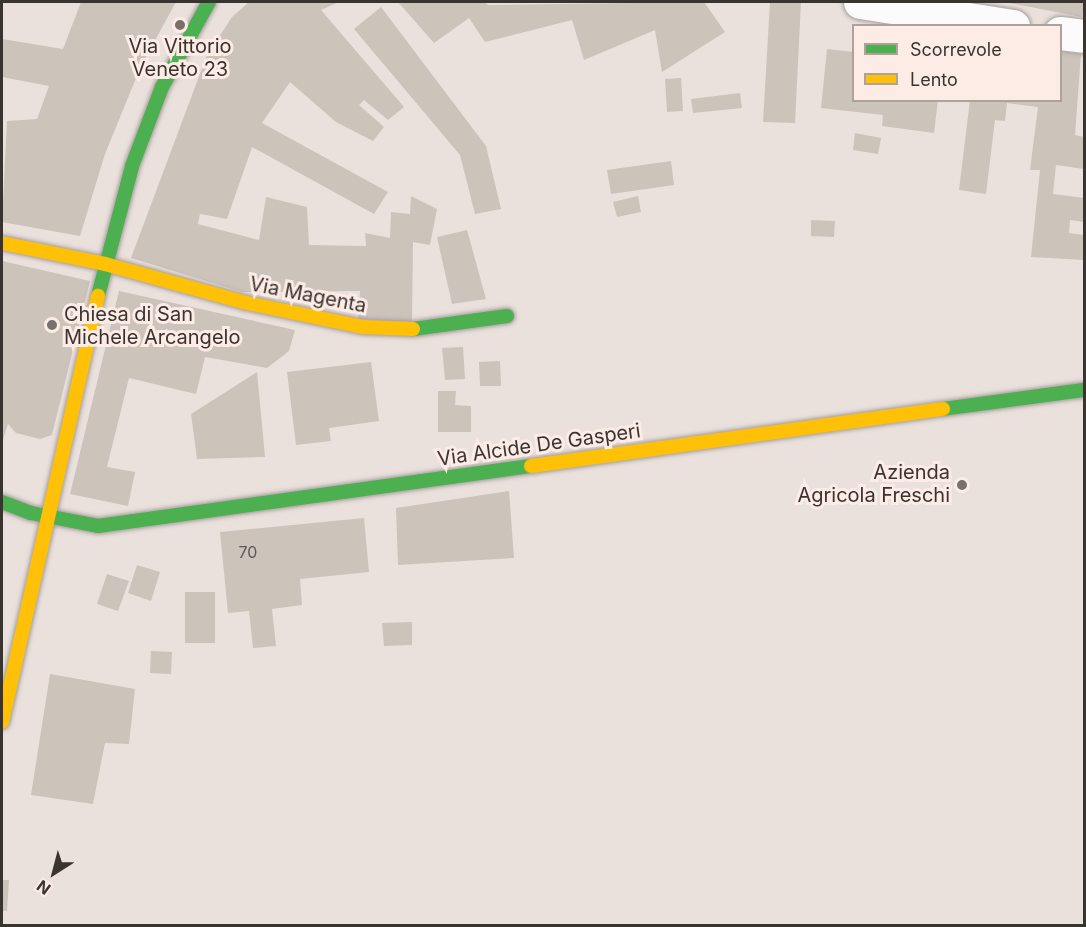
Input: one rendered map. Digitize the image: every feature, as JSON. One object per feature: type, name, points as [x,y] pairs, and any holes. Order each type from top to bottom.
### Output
[{"type":"street","points":[[2,722],[50,518],[105,264],[132,166],[162,87],[209,2]]},
{"type":"street","points":[[860,2],[1000,24]]},
{"type":"street","points":[[1062,33],[1084,36]]},
{"type":"street","name":"Via Magenta","points":[[2,243],[105,264],[247,303],[363,327],[418,329],[507,316]]},
{"type":"street","name":"Via Alcide De Gasperi","points":[[2,502],[50,518],[98,526],[170,519],[1084,390]]},
{"type":"building","points":[[81,2],[176,2],[141,66],[105,154],[80,236],[2,222],[7,121],[37,119],[49,86],[2,77],[2,39],[63,49]]},
{"type":"building","points":[[249,2],[339,2],[321,10],[404,107],[388,120],[364,100],[359,105],[384,127],[373,141],[336,122],[290,82],[262,123],[388,192],[374,214],[252,147],[227,219],[200,214],[198,224],[259,240],[266,197],[307,207],[309,245],[366,246],[365,233],[390,238],[391,212],[410,214],[411,196],[437,209],[430,245],[413,242],[412,322],[358,319],[360,291],[242,292],[131,258],[207,55],[232,17]]},
{"type":"building","points":[[398,2],[485,2],[488,5],[704,2],[725,32],[662,72],[655,30],[584,60],[572,20],[485,42],[469,18],[434,43]]},
{"type":"building","points":[[770,2],[801,2],[795,123],[763,122]]},
{"type":"building","points":[[1004,2],[1084,2],[1084,10],[1082,17]]},
{"type":"building","points":[[381,7],[486,146],[501,209],[475,214],[460,155],[354,29]]},
{"type":"building","points":[[827,49],[852,52],[852,102],[938,102],[934,133],[882,126],[883,115],[821,108]]},
{"type":"building","points":[[1062,51],[1081,54],[1075,135],[1084,137],[1084,169],[1056,165],[1053,194],[1084,198],[1084,222],[1070,220],[1069,233],[1084,235],[1084,260],[1031,257],[1040,170],[1030,170],[1038,107],[1007,103],[1005,121],[995,120],[986,194],[959,190],[970,102],[1062,102]]},
{"type":"building","points":[[681,78],[683,111],[667,112],[665,79]]},
{"type":"building","points":[[740,93],[742,108],[693,113],[691,99]]},
{"type":"building","points":[[855,133],[881,138],[878,154],[853,150]]},
{"type":"building","points":[[671,161],[674,185],[611,194],[607,170]]},
{"type":"building","points":[[638,196],[641,212],[617,217],[613,202]]},
{"type":"building","points":[[811,220],[835,221],[834,237],[811,236]]},
{"type":"building","points":[[467,230],[486,299],[452,304],[437,237]]},
{"type":"building","name":"Chiesa di San Michele Arcangelo","points":[[2,261],[90,281],[52,435],[40,439],[16,433],[8,424],[2,443]]},
{"type":"building","points":[[119,291],[295,330],[289,351],[267,368],[205,357],[196,394],[129,378],[107,467],[135,472],[128,506],[70,494]]},
{"type":"building","points":[[463,347],[465,379],[445,380],[442,348]]},
{"type":"building","points":[[500,361],[501,386],[480,386],[479,362]]},
{"type":"building","points":[[371,362],[379,421],[329,428],[331,441],[296,445],[287,372]]},
{"type":"building","points":[[257,372],[265,457],[197,459],[191,414]]},
{"type":"building","points":[[438,391],[456,391],[455,405],[471,406],[471,432],[438,432]]},
{"type":"building","points":[[509,491],[514,558],[398,565],[396,508]]},
{"type":"building","points":[[364,518],[369,572],[300,579],[302,605],[272,609],[276,646],[253,648],[249,611],[228,613],[220,532]]},
{"type":"building","points":[[137,565],[160,572],[151,601],[128,593]]},
{"type":"building","points":[[107,574],[129,581],[118,611],[97,604]]},
{"type":"building","points":[[185,592],[215,592],[215,643],[185,643]]},
{"type":"building","points":[[412,622],[412,645],[384,646],[382,623]]},
{"type":"building","points":[[151,651],[172,652],[171,674],[150,673]]},
{"type":"building","points":[[50,674],[135,689],[129,744],[105,743],[93,804],[31,795]]},
{"type":"building","points":[[2,880],[9,880],[7,911],[2,911]]},
{"type":"traffic: fast","points":[[98,296],[132,166],[162,87],[209,2]]},
{"type":"traffic: fast","points":[[413,329],[507,316]]},
{"type":"traffic: fast","points":[[943,409],[1084,390]]},
{"type":"traffic: fast","points":[[2,502],[31,513],[98,526],[531,466]]},
{"type":"traffic: slow","points":[[2,243],[105,264],[247,303],[363,327],[413,329]]},
{"type":"traffic: slow","points":[[2,722],[98,296]]},
{"type":"traffic: slow","points":[[531,466],[943,409]]},
{"type":"place","name":"Via Vittorio Veneto 23","points":[[180,25]]},
{"type":"place","name":"Chiesa di San Michele Arcangelo","points":[[52,325]]},
{"type":"place","name":"Azienda Agricola Freschi","points":[[962,485]]}]
